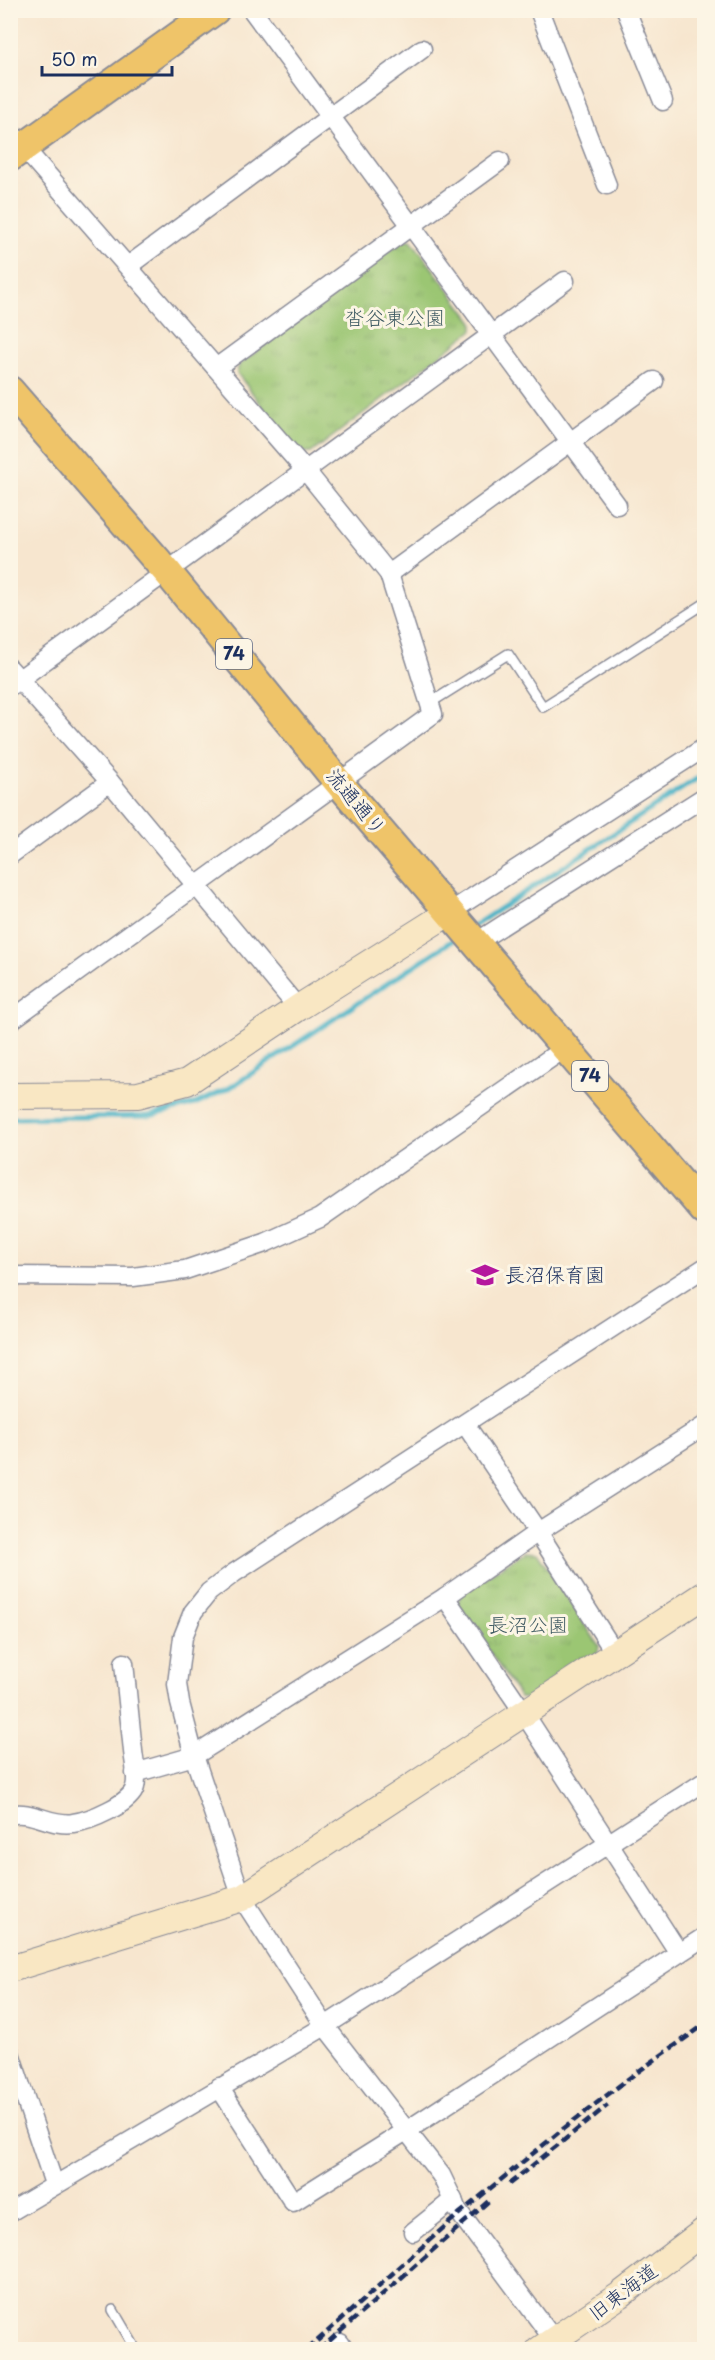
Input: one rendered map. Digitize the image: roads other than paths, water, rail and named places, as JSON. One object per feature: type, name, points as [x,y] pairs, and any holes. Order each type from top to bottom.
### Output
[{"type":"main road","points":[[15,145],[215,10]]},
{"type":"main road","name":"流通通り","points":[[10,391],[168,573],[338,782],[705,1210]]},
{"type":"street","points":[[252,10],[617,505]]},
{"type":"street","points":[[540,10],[607,185]]},
{"type":"street","points":[[626,10],[663,101]]},
{"type":"street","points":[[128,266],[422,49]]},
{"type":"street","points":[[10,1021],[433,714],[388,574],[306,471],[128,266],[15,145]]},
{"type":"street","points":[[216,368],[500,162]]},
{"type":"street","points":[[298,1008],[110,782],[14,678],[168,573],[491,333],[565,281]]},
{"type":"street","points":[[388,574],[654,381]]},
{"type":"street","points":[[10,1096],[138,1095],[187,1082],[298,1008],[453,916],[705,748]]},
{"type":"street","points":[[10,855],[110,782]]},
{"type":"street","points":[[476,943],[705,797]]},
{"type":"street","points":[[10,1276],[133,1277],[185,1270],[265,1243],[320,1218],[566,1048]]},
{"type":"street","points":[[554,2345],[456,2208],[441,2175],[325,2026],[242,1898],[194,1756],[180,1703],[177,1684],[183,1637],[193,1612],[209,1592],[234,1574],[705,1268]]},
{"type":"street","points":[[465,1424],[615,1653]]},
{"type":"street","points":[[135,1773],[194,1756],[445,1597],[538,1533],[705,1426]]},
{"type":"street","points":[[10,1969],[242,1898],[705,1595]]},
{"type":"street","points":[[445,1597],[524,1713],[679,1953]]},
{"type":"street","points":[[10,1815],[20,1812],[45,1820],[72,1824],[118,1806],[131,1796],[135,1788],[135,1773],[124,1663]]},
{"type":"street","points":[[10,2212],[325,2026],[705,1782]]},
{"type":"street","points":[[219,2087],[293,2202],[705,1937]]},
{"type":"street","points":[[10,2053],[54,2184]]},
{"type":"street","points":[[413,2232],[453,2200]]},
{"type":"street","name":"旧東海道","points":[[554,2345],[705,2231]]},
{"type":"lane","points":[[430,703],[508,654],[543,707],[705,604]]},
{"type":"lane","points":[[112,2310],[132,2344],[131,2349]]},
{"type":"waterway","points":[[472,927],[704,774]]},
{"type":"waterway","points":[[10,1118],[149,1116],[195,1104],[231,1087],[459,936]]},
{"type":"railway","points":[[307,2350],[460,2213],[563,2129],[704,2025]]},
{"type":"railway","points":[[509,2184],[608,2105]]},
{"type":"railway","points":[[319,2350],[491,2199]]},
{"type":"place","name":"長沼保育園","points":[[485,1275]]},
{"type":"park label","name":"沓谷東公園","points":[[395,318]]},
{"type":"park label","name":"長沼公園","points":[[528,1625]]}]
